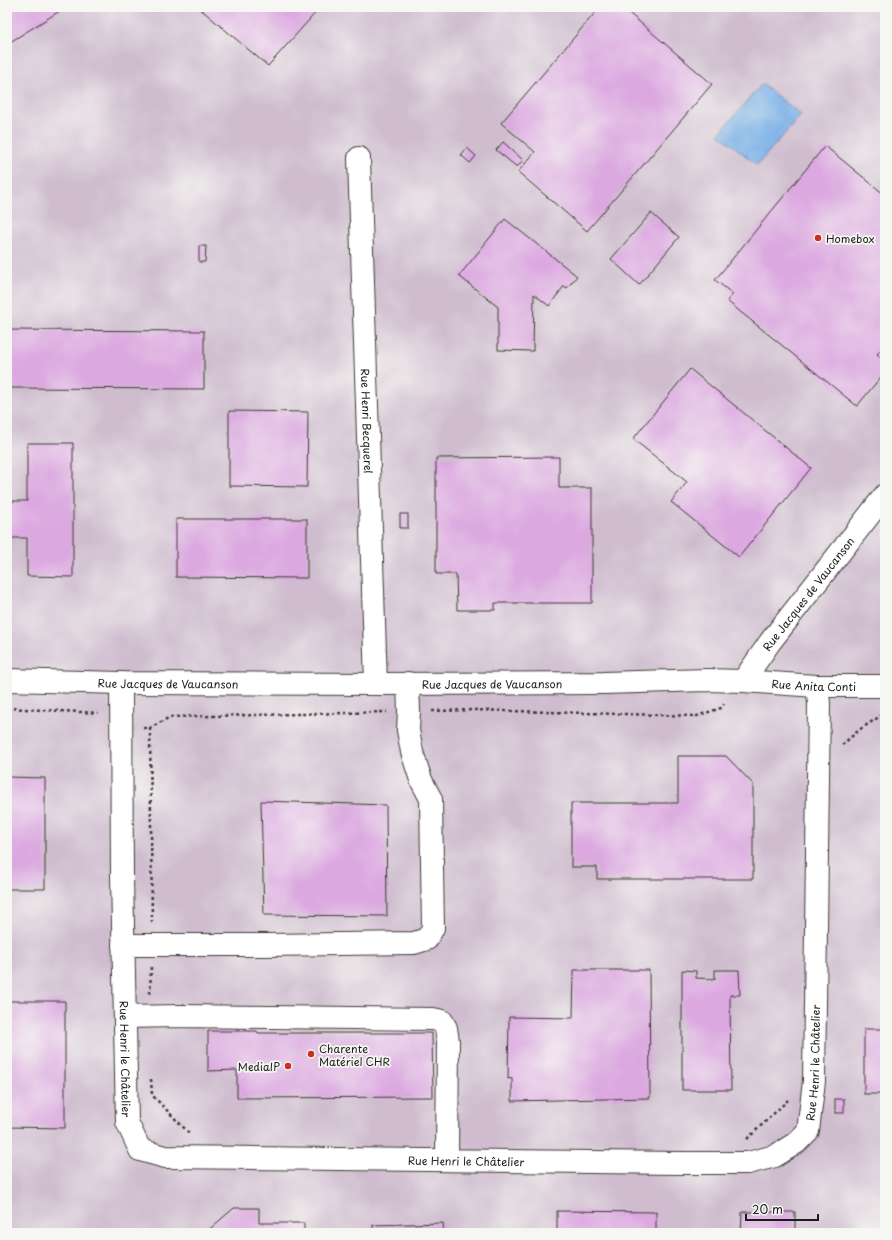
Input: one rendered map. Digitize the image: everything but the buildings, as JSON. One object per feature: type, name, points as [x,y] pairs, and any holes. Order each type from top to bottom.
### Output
[{"type":"street","name":"Rue Henri Becquerel","points":[[359,158],[376,684]]},
{"type":"street","name":"Rue Jacques de Vaucanson","points":[[7,680],[121,683],[376,684],[596,683],[707,680],[744,681],[770,642],[885,495]]},
{"type":"street","name":"Rue Anita Conti","points":[[744,681],[817,686],[885,686]]},
{"type":"street","name":"Rue Henri le Châtelier","points":[[121,683],[123,945],[127,1122],[140,1150],[165,1157],[748,1163],[775,1156],[796,1143],[808,1131],[814,1081],[819,703],[817,686]]},
{"type":"street","points":[[123,945],[406,943],[427,939],[433,928],[431,799],[422,780],[412,752],[408,730],[408,683]]},
{"type":"street","points":[[125,1017],[432,1019],[442,1021],[446,1028],[448,1041],[447,1160]]},
{"type":"path","points":[[7,708],[96,712],[121,726],[150,728],[170,717],[409,711],[474,710],[697,716],[721,708],[744,681]]},
{"type":"path","points":[[838,749],[859,730],[885,713]]},
{"type":"path","points":[[149,1016],[152,944],[150,728]]},
{"type":"path","points":[[151,1072],[152,1095],[189,1134]]},
{"type":"path","points":[[745,1140],[791,1097]]},
{"type":"shaded area","points":[[7,7],[885,7],[885,1233],[7,1233]]},
{"type":"water","points":[[762,84],[801,115],[757,165],[719,134]]},
{"type":"place","name":"Homebox","points":[[818,238]]},
{"type":"place","name":"Charente Matériel CHR","points":[[311,1054]]},
{"type":"place","name":"MediaIP","points":[[288,1066]]}]
